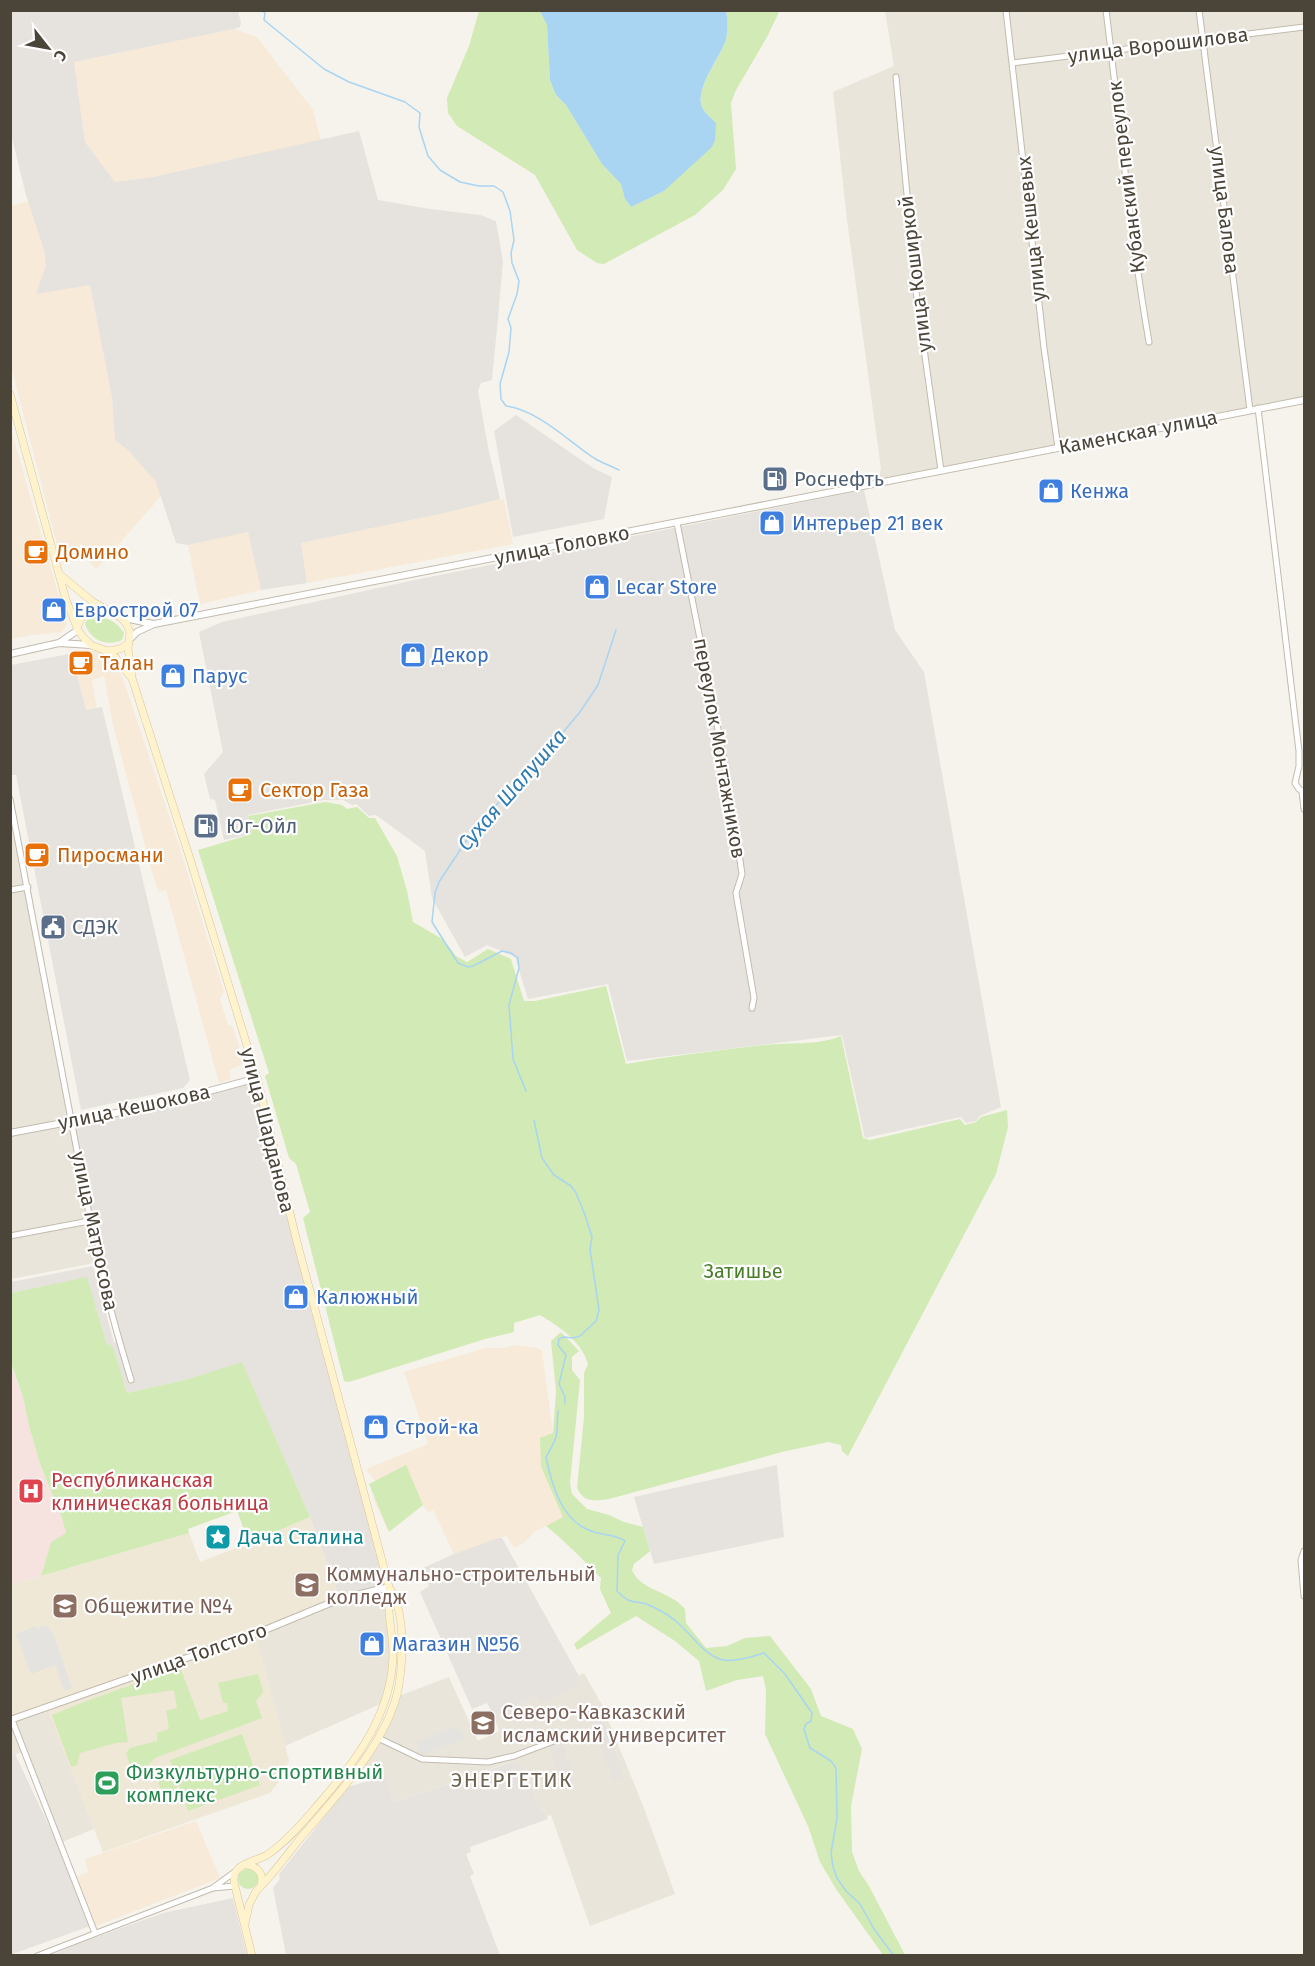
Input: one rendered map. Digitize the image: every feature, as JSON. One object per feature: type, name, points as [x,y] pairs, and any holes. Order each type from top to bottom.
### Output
[{"type":"main road","points":[[10,394],[66,600],[77,629],[92,645],[115,657],[132,678]]},
{"type":"main road","points":[[59,574],[102,609],[120,617],[129,628],[132,678]]},
{"type":"main road","points":[[77,629],[83,614],[93,609],[102,609]]},
{"type":"main road","points":[[107,651],[120,650],[130,640]]},
{"type":"main road","name":"улица Шарданова","points":[[132,678],[257,1078],[297,1242],[389,1587],[396,1597],[402,1637],[402,1663],[396,1697],[378,1738],[326,1809],[261,1884]]},
{"type":"main road","name":"улица Шарданова","points":[[246,1865],[267,1855],[287,1840],[354,1760],[371,1732],[385,1702],[391,1678],[393,1647],[387,1598],[389,1587]]},
{"type":"main road","points":[[245,1923],[249,1905],[261,1884],[262,1877],[254,1866],[246,1865],[237,1870],[234,1877],[252,1956]]},
{"type":"main road","points":[[236,1887],[248,1894],[256,1891]]},
{"type":"street","name":"улица Кешевых","points":[[1006,10],[1044,348],[1058,448]]},
{"type":"street","name":"Кубанский переулок","points":[[1106,10],[1137,278],[1149,342]]},
{"type":"street","name":"улица Балова","points":[[1199,10],[1250,410]]},
{"type":"street","name":"улица Ворошилова","points":[[1012,63],[1305,27]]},
{"type":"street","name":"улица Коширкой","points":[[896,77],[916,291],[941,471]]},
{"type":"street","name":"Каменская улица","points":[[971,465],[1305,400]]},
{"type":"street","points":[[1258,408],[1299,751],[1299,766],[1295,783],[1303,792],[1305,809]]},
{"type":"street","name":"улица Головко","points":[[154,624],[971,465]]},
{"type":"street","name":"переулок Монтажников","points":[[677,523],[728,780],[742,874],[736,893],[754,998],[752,1008]]},
{"type":"street","points":[[120,617],[154,624]]},
{"type":"street","points":[[130,640],[137,632],[154,624]]},
{"type":"street","points":[[59,644],[77,629]]},
{"type":"street","points":[[10,654],[59,644],[92,645]]},
{"type":"street","name":"улица Матросова","points":[[10,799],[89,1214],[94,1222],[111,1312],[131,1380]]},
{"type":"street","points":[[10,890],[28,887]]},
{"type":"street","name":"улица Кешокова","points":[[10,1133],[158,1105],[257,1078]]},
{"type":"street","points":[[10,1236],[84,1222],[89,1214]]},
{"type":"street","points":[[1305,1551],[1301,1560],[1305,1596]]},
{"type":"street","name":"улица Толстого","points":[[11,1720],[255,1634],[340,1599],[389,1587]]},
{"type":"street","points":[[11,1720],[95,1934]]},
{"type":"street","points":[[378,1738],[422,1759],[488,1762],[514,1756],[570,1735]]},
{"type":"street","points":[[37,1956],[213,1888],[237,1870]]},
{"type":"street","points":[[213,1888],[236,1887]]},
{"type":"shaded area","points":[[10,11],[238,11],[241,23],[240,27],[234,29],[74,62],[85,142],[115,182],[153,177],[359,131],[378,200],[480,215],[496,221],[503,261],[492,380],[481,383],[478,391],[500,499],[301,543],[307,583],[261,590],[248,532],[188,545],[176,543],[156,482],[128,450],[115,440],[112,397],[90,285],[36,294],[46,266],[44,250],[26,195],[11,134]]},
{"type":"shaded area","points":[[885,11],[1304,11],[1304,400],[877,484],[881,469],[847,220],[833,92],[894,66]]},
{"type":"shaded area","points":[[234,29],[257,37],[313,110],[321,140],[153,177],[115,182],[85,142],[74,62]]},
{"type":"shaded area","points":[[29,201],[44,250],[46,266],[90,284],[112,397],[115,440],[128,450],[156,482],[162,495],[96,570],[90,562],[87,551],[80,543],[77,558],[62,564],[11,366],[10,206]]},
{"type":"shaded area","points":[[516,415],[593,468],[612,477],[604,519],[513,537],[494,431]]},
{"type":"shaded area","points":[[11,430],[67,624],[62,632],[11,639]]},
{"type":"shaded area","points":[[864,490],[895,630],[924,672],[1001,1107],[980,1116],[976,1121],[966,1123],[961,1117],[865,1138],[842,1035],[627,1061],[608,984],[528,999],[515,957],[487,945],[465,957],[432,898],[425,851],[376,815],[369,816],[356,804],[352,805],[343,800],[324,800],[248,815],[252,834],[224,840],[215,800],[210,799],[204,774],[223,752],[199,632],[222,622],[410,581]]},
{"type":"shaded area","points":[[500,499],[504,500],[513,544],[307,583],[301,543]]},
{"type":"shaded area","points":[[248,532],[261,590],[200,604],[188,545]]},
{"type":"shaded area","points":[[99,650],[109,655],[118,664],[177,839],[224,992],[220,999],[228,1025],[233,1027],[243,1061],[241,1065],[229,1070],[231,1079],[219,1083],[166,890],[159,892],[154,879],[113,725],[104,676],[92,680],[97,708],[86,710],[75,667],[69,654]]},
{"type":"shaded area","points":[[69,654],[75,667],[86,710],[102,707],[190,1080],[183,1088],[81,1110],[16,775],[10,775],[11,665]]},
{"type":"shaded area","points":[[10,799],[100,1262],[11,1279],[10,1279]]},
{"type":"shaded area","points":[[257,1078],[389,1587],[340,1599],[310,1517],[242,1363],[185,1380],[127,1393],[115,1353],[107,1345],[87,1278],[11,1293],[11,1282],[93,1266],[114,1343],[119,1341],[72,1120],[158,1105]]},
{"type":"shaded area","points":[[515,1345],[538,1348],[542,1351],[553,1433],[541,1467],[563,1517],[534,1532],[524,1543],[514,1548],[507,1536],[454,1554],[433,1510],[428,1512],[423,1505],[389,1532],[373,1498],[378,1485],[366,1469],[428,1444],[404,1372],[486,1348]]},
{"type":"shaded area","name":"Республиканская клиническая больница","points":[[10,1363],[23,1397],[40,1464],[66,1533],[51,1542],[41,1576],[11,1585]]},
{"type":"shaded area","points":[[777,1465],[784,1537],[654,1564],[634,1497]]},
{"type":"shaded area","points":[[310,1517],[340,1599],[255,1634],[289,1760],[283,1776],[270,1793],[103,1852],[47,1708],[11,1720],[11,1585],[189,1533],[200,1562]]},
{"type":"shaded area","points":[[502,1538],[579,1676],[577,1677],[580,1684],[540,1703],[536,1696],[494,1716],[487,1703],[472,1709],[420,1592],[429,1586],[421,1569]]},
{"type":"shaded area","points":[[389,1587],[393,1638],[385,1702],[285,1746],[255,1634],[340,1599]]},
{"type":"shaded area","points":[[46,1625],[53,1633],[72,1688],[64,1691],[55,1665],[31,1674],[16,1634],[36,1626],[37,1629]]},
{"type":"shaded area","points":[[584,1673],[602,1705],[644,1808],[675,1894],[590,1926],[551,1815],[547,1816],[544,1810],[540,1811],[525,1772],[519,1765],[510,1762],[394,1803],[385,1776],[361,1764],[370,1752],[396,1697],[449,1677],[478,1741],[499,1731],[494,1716]]},
{"type":"shaded area","points":[[47,1707],[94,1829],[60,1843],[24,1751],[11,1756],[10,1720]]},
{"type":"shaded area","points":[[593,1708],[602,1719],[611,1739],[623,1777],[613,1779],[585,1710]]},
{"type":"shaded area","points":[[455,1726],[457,1731],[461,1729],[465,1739],[421,1755],[416,1742]]},
{"type":"shaded area","points":[[561,1740],[575,1781],[562,1786],[548,1744]]},
{"type":"shaded area","points":[[15,1754],[58,1845],[90,1926],[10,1955],[10,1756]]},
{"type":"shaded area","points":[[517,1760],[526,1772],[540,1811],[544,1810],[548,1819],[470,1847],[471,1852],[466,1854],[474,1874],[470,1876],[500,1955],[286,1955],[273,1888],[280,1879],[279,1874],[348,1787],[385,1776],[394,1803]]},
{"type":"shaded area","points":[[196,1821],[220,1878],[96,1926],[75,1877],[88,1872],[85,1859]]},
{"type":"shaded area","points":[[233,1898],[247,1955],[53,1955],[163,1913]]},
{"type":"green space","points":[[479,11],[540,11],[547,25],[550,80],[556,95],[566,105],[602,164],[621,184],[625,199],[631,207],[664,191],[677,178],[716,123],[703,109],[701,93],[726,39],[728,25],[726,11],[789,11],[779,12],[731,103],[736,169],[723,190],[695,215],[604,264],[597,263],[577,250],[535,175],[457,126],[448,113],[447,98],[469,46]]},
{"type":"green space","points":[[94,617],[115,623],[124,633],[122,640],[111,643],[95,638],[87,630],[85,624],[87,620]]},
{"type":"green space","name":"Затишье","points":[[325,802],[342,805],[347,809],[357,807],[369,818],[375,818],[397,856],[413,922],[444,940],[456,956],[467,962],[488,949],[511,959],[524,1001],[535,1001],[606,986],[626,1064],[747,1047],[813,1042],[841,1036],[863,1138],[870,1140],[960,1119],[965,1125],[976,1122],[981,1117],[1007,1110],[1008,1127],[996,1174],[848,1456],[842,1451],[841,1445],[828,1442],[782,1452],[609,1499],[586,1499],[577,1488],[584,1417],[584,1373],[588,1364],[575,1342],[540,1315],[514,1323],[514,1332],[349,1382],[344,1381],[303,1218],[310,1212],[296,1164],[289,1158],[265,1076],[269,1073],[198,850],[252,834],[248,816]]},
{"type":"green space","points":[[87,1277],[107,1345],[110,1344],[115,1353],[127,1393],[185,1380],[242,1362],[310,1517],[249,1543],[237,1511],[188,1529],[189,1533],[41,1576],[51,1542],[66,1533],[40,1464],[23,1397],[11,1363],[11,1293]]},
{"type":"green space","points":[[561,1332],[579,1351],[572,1357],[572,1370],[580,1380],[570,1483],[572,1494],[587,1509],[643,1527],[650,1551],[634,1564],[632,1570],[635,1576],[685,1609],[686,1623],[706,1648],[727,1646],[745,1638],[770,1636],[811,1689],[821,1716],[853,1729],[862,1749],[851,1806],[852,1852],[859,1871],[905,1955],[883,1955],[836,1889],[820,1862],[808,1826],[765,1734],[766,1690],[763,1676],[737,1680],[706,1691],[699,1661],[675,1641],[636,1616],[577,1650],[574,1644],[611,1613],[600,1589],[601,1578],[546,1526],[563,1517],[541,1467],[540,1438],[553,1433],[556,1391],[551,1341]]},
{"type":"green space","points":[[406,1465],[423,1505],[389,1532],[369,1484]]},
{"type":"green space","points":[[180,1667],[200,1720],[228,1711],[227,1703],[223,1703],[218,1683],[258,1674],[263,1692],[256,1701],[262,1718],[155,1758],[148,1765],[146,1779],[132,1773],[126,1753],[130,1748],[157,1741],[157,1733],[169,1729],[166,1711],[177,1708],[174,1690],[121,1698],[128,1742],[80,1753],[77,1765],[71,1767],[52,1715]]},
{"type":"green space","points":[[242,1734],[260,1785],[188,1811],[170,1760]]},
{"type":"green space","points":[[171,1768],[181,1800],[165,1805],[156,1773]]},
{"type":"green space","points":[[248,1869],[255,1872],[258,1879],[255,1886],[248,1889],[241,1886],[238,1879],[241,1872]]},
{"type":"water","points":[[540,11],[726,11],[728,25],[726,39],[701,92],[703,109],[716,123],[715,140],[712,147],[664,191],[631,207],[625,199],[621,184],[602,164],[566,105],[556,95],[550,80],[547,25]]},
{"type":"waterway","name":"Сухая Шалушка","points":[[261,10],[265,13],[264,20],[324,69],[349,82],[405,102],[420,113],[419,127],[428,156],[440,170],[460,182],[494,186],[503,192],[510,211],[514,240],[511,253],[512,263],[519,281],[508,319],[511,328],[509,352],[500,384],[501,399],[506,406],[541,420],[594,458],[619,470]]},
{"type":"waterway","name":"Сухая Шалушка","points":[[526,1091],[513,1059],[509,1005],[519,968],[518,958],[502,951],[473,966],[468,967],[458,963],[432,922],[435,893],[439,882],[476,826],[539,761],[580,712],[598,685],[616,630]]},
{"type":"waterway","name":"Сухая Шалушка","points":[[534,1120],[542,1158],[554,1175],[571,1186],[576,1193],[592,1237],[590,1249],[599,1310],[596,1321],[580,1336],[559,1339],[558,1345],[566,1355],[559,1384],[565,1397],[565,1404]]},
{"type":"waterway","name":"Сухая Шалушка","points":[[558,1411],[554,1443],[546,1457],[555,1491],[566,1512],[574,1521],[594,1532],[625,1541],[618,1555],[617,1591],[631,1601],[648,1604],[667,1615],[717,1658],[733,1660],[764,1653],[785,1674],[812,1713],[811,1721],[804,1729],[810,1748],[831,1761],[836,1768],[837,1818],[831,1853],[833,1867],[837,1878],[846,1891],[860,1904],[874,1929],[894,1956]]},
{"type":"place","name":"Роснефть","points":[[775,479]]},
{"type":"place","name":"Кенжа","points":[[1051,491]]},
{"type":"place","name":"Интерьер 21 век","points":[[772,523]]},
{"type":"place","name":"Домино","points":[[36,552]]},
{"type":"place","name":"Lecar Store","points":[[597,587]]},
{"type":"place","name":"Еврострой 07","points":[[54,610]]},
{"type":"place","name":"Декор","points":[[413,655]]},
{"type":"place","name":"Талан","points":[[81,663]]},
{"type":"place","name":"Парус","points":[[173,676]]},
{"type":"place","name":"Сектор Газа","points":[[240,790]]},
{"type":"place","name":"Юг-Ойл","points":[[206,826]]},
{"type":"place","name":"Пиросмани","points":[[37,855]]},
{"type":"place","name":"СДЭК","points":[[53,927]]},
{"type":"place","name":"Калюжный","points":[[296,1297]]},
{"type":"place","name":"Строй-ка","points":[[376,1427]]},
{"type":"place","name":"Республиканская клиническая больница","points":[[31,1491]]},
{"type":"place","name":"Дача Сталина","points":[[218,1537]]},
{"type":"place","name":"Коммунально-строительный колледж","points":[[307,1585]]},
{"type":"place","name":"Общежитие №4","points":[[65,1606]]},
{"type":"place","name":"Магазин №56","points":[[372,1644]]},
{"type":"place","name":"Северо-Кавказский исламский университет","points":[[483,1723]]},
{"type":"place","name":"Физкультурно-спортивный комплекс","points":[[107,1783]]},
{"type":"district","name":"ЭНЕРГЕТИК","points":[[512,1780]]}]
